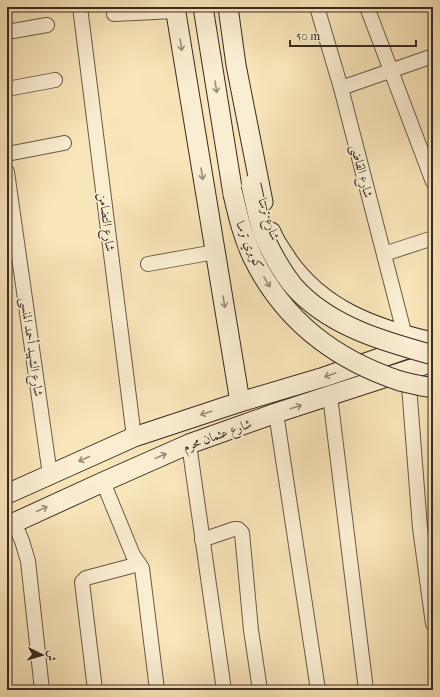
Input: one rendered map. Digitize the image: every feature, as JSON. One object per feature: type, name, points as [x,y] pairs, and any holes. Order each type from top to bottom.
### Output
[{"type":"main road","name":"كوبري ترسا","points":[[203,7],[233,194],[240,226],[253,257],[269,286],[290,313],[314,336],[340,355],[401,381],[433,388]]},
{"type":"main road","name":"كوبري ترسا","points":[[221,7],[251,185],[266,239],[282,271],[298,292],[317,308],[341,322],[372,337],[432,345]]},
{"type":"main road","name":"شارع ترسا","points":[[228,7],[236,65],[254,162],[262,202],[274,240],[297,274],[324,299],[359,319],[432,345]]},
{"type":"main road","points":[[175,9],[240,402]]},
{"type":"main road","name":"شارع عثمان محرم","points":[[7,494],[134,437],[240,402],[432,345]]},
{"type":"main road","name":"شارع عثمان محرم","points":[[11,524],[189,444],[276,413],[433,362]]},
{"type":"main road","points":[[387,377],[433,396]]},
{"type":"street","name":"شارع التضامن","points":[[80,7],[134,437]]},
{"type":"street","name":"شارع القاضى","points":[[317,7],[340,88],[405,336]]},
{"type":"street","points":[[367,7],[433,182]]},
{"type":"street","points":[[119,12],[175,9]]},
{"type":"street","points":[[7,32],[48,24]]},
{"type":"street","points":[[340,88],[433,56]]},
{"type":"street","points":[[7,88],[55,80]]},
{"type":"street","points":[[7,154],[64,143]]},
{"type":"street","name":"شارع الشهيد أحمد المنسى","points":[[7,172],[50,475]]},
{"type":"street","points":[[384,254],[433,238]]},
{"type":"street","points":[[148,264],[215,252]]},
{"type":"street","points":[[409,386],[427,527],[433,624]]},
{"type":"street","points":[[330,396],[366,690]]},
{"type":"street","points":[[276,413],[318,690]]},
{"type":"street","points":[[189,444],[224,690]]},
{"type":"street","points":[[103,482],[133,555],[143,573],[157,690]]},
{"type":"street","points":[[11,524],[22,541],[28,561],[42,690]]},
{"type":"street","points":[[202,540],[234,529],[238,529],[242,533],[251,630],[260,690]]},
{"type":"street","points":[[95,690],[82,582],[86,578],[139,564]]}]
